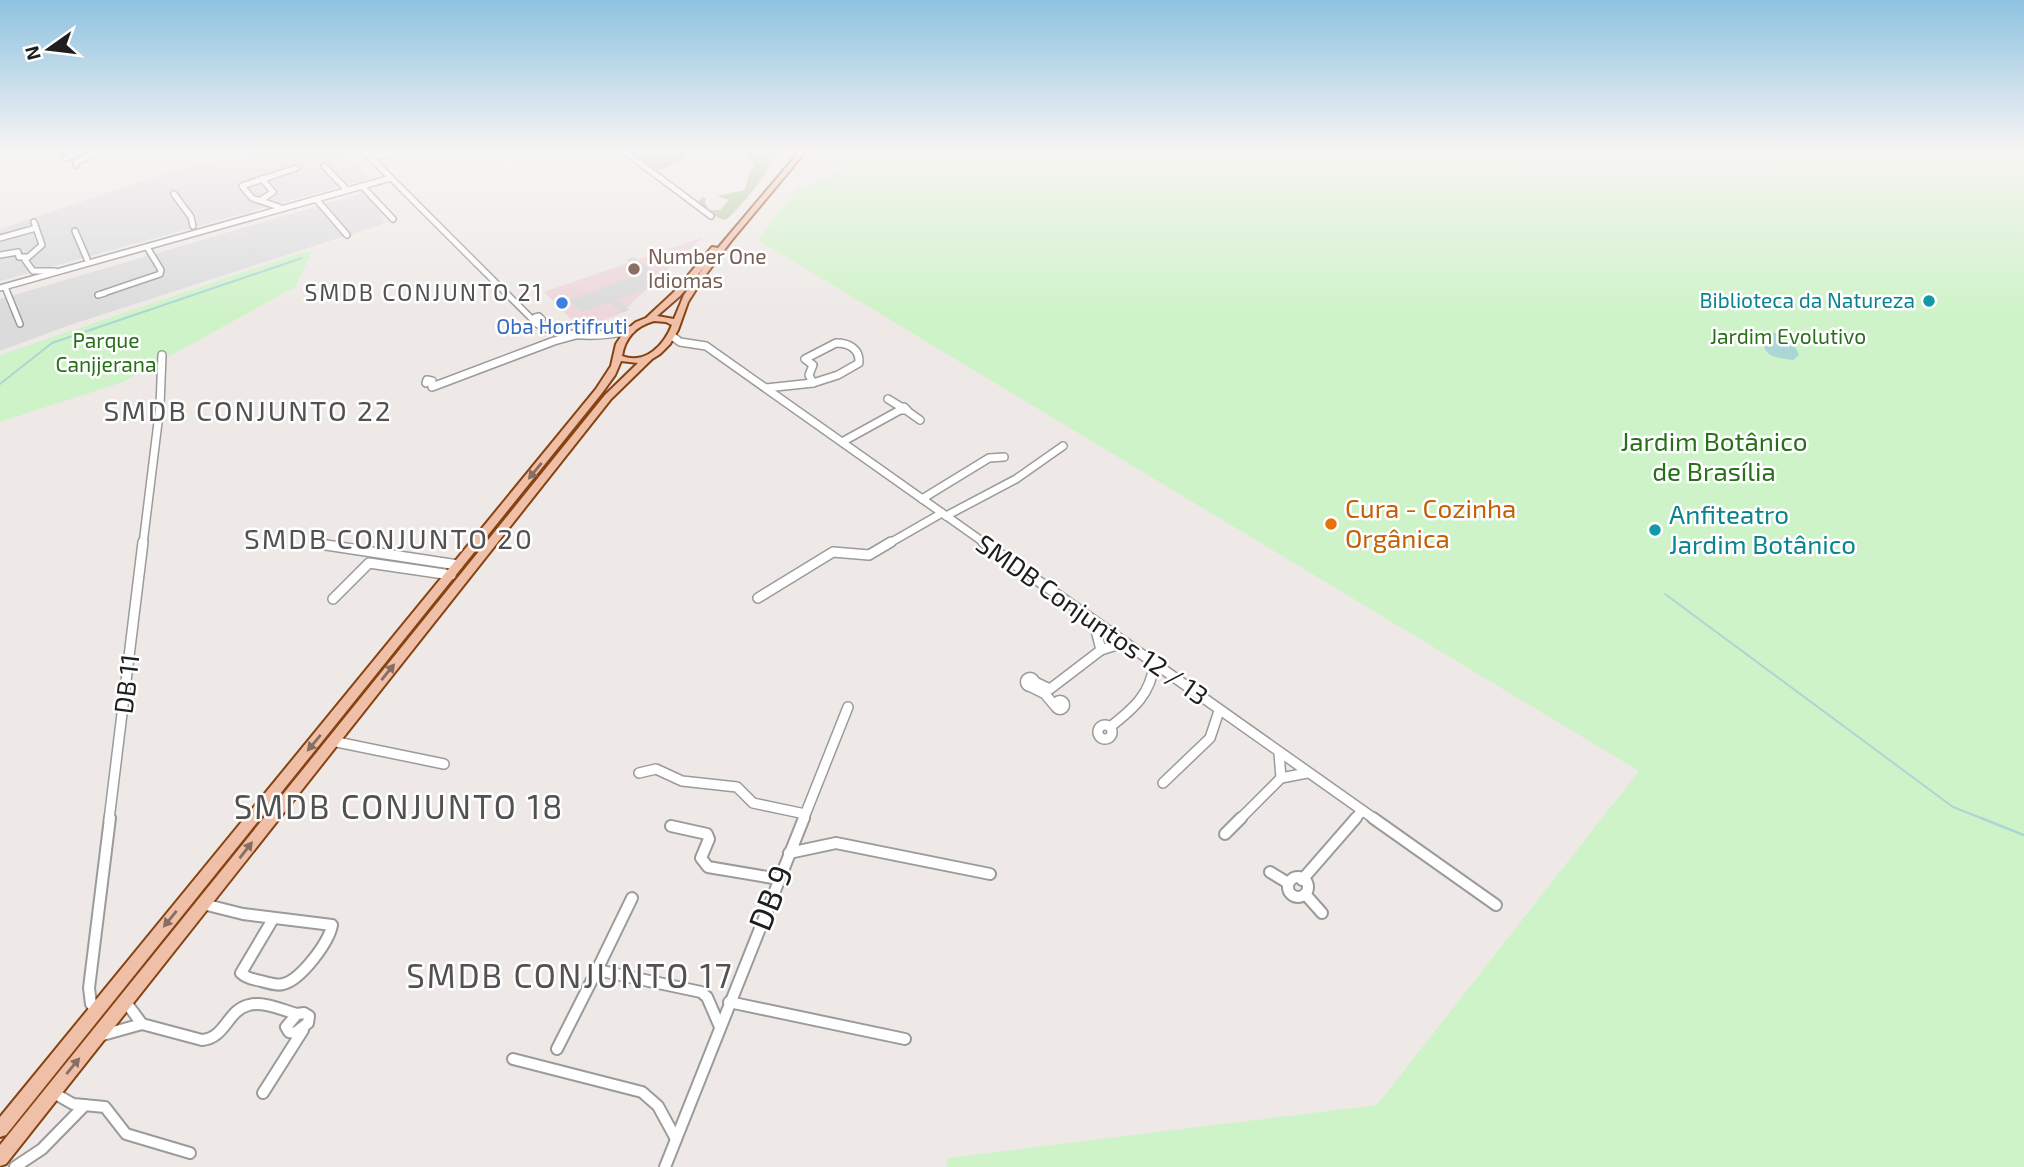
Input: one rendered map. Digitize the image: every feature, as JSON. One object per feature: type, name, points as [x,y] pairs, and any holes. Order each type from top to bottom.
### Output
[{"type":"main road","points":[[0,1129],[599,391],[618,357],[621,343],[633,329],[677,294],[749,205]]},
{"type":"main road","points":[[0,1158],[608,397],[672,336],[675,323],[695,286],[759,205]]},
{"type":"main road","points":[[647,320],[664,317],[675,323]]},
{"type":"main road","points":[[618,357],[628,361],[648,358]]},
{"type":"main road","points":[[201,881],[217,886]]},
{"type":"street","points":[[182,205],[191,217],[193,226]]},
{"type":"street","points":[[20,324],[3,288],[85,262],[97,261],[293,205]]},
{"type":"street","points":[[322,205],[347,235]]},
{"type":"street","points":[[380,205],[393,219]]},
{"type":"street","points":[[419,205],[525,312],[537,319],[541,328],[609,334],[633,329]]},
{"type":"street","points":[[697,205],[711,216]]},
{"type":"street","points":[[265,213],[271,206],[284,208]]},
{"type":"street","points":[[0,238],[35,225],[42,247],[27,257],[19,257],[18,252],[0,255]]},
{"type":"street","points":[[193,233],[189,227],[198,225],[204,230]]},
{"type":"street","points":[[75,232],[85,262]]},
{"type":"street","points":[[105,293],[160,274],[147,247]]},
{"type":"street","points":[[27,257],[25,260],[31,270],[50,269],[56,272]]},
{"type":"street","points":[[559,331],[538,344],[430,383],[583,333]]},
{"type":"street","points":[[609,334],[619,338],[621,343]]},
{"type":"street","name":"SMDB Conjuntos 12 / 13","points":[[672,336],[686,343],[706,346],[1496,905]]},
{"type":"street","points":[[765,388],[813,383],[854,367],[860,359],[857,351],[847,343],[839,342],[807,356],[806,359],[813,365],[809,375],[813,383]]},
{"type":"street","points":[[661,349],[686,343]]},
{"type":"street","name":"DB 11","points":[[96,1010],[91,1004],[89,988],[160,406],[162,355]]},
{"type":"street","points":[[888,398],[920,420]]},
{"type":"street","points":[[842,442],[902,409]]},
{"type":"street","points":[[758,598],[833,552],[841,550],[862,556],[869,555],[1025,473],[1063,446]]},
{"type":"street","points":[[922,499],[989,458],[1004,457]]},
{"type":"street","points":[[326,545],[455,570]]},
{"type":"street","points":[[333,599],[369,563],[455,570]]},
{"type":"street","points":[[1094,622],[1100,637],[1101,650]]},
{"type":"street","points":[[1050,689],[1059,704],[1032,684],[1050,689],[1101,650],[1124,643]]},
{"type":"street","points":[[1110,727],[1145,698],[1152,685],[1154,664]]},
{"type":"street","name":"DB 9","points":[[665,1167],[848,706]]},
{"type":"street","points":[[1163,783],[1210,738],[1219,710]]},
{"type":"street","points":[[332,741],[443,764]]},
{"type":"street","points":[[1279,753],[1282,778]]},
{"type":"street","points":[[639,773],[652,769],[682,781],[733,786],[740,789],[753,803],[805,814]]},
{"type":"street","points":[[1225,834],[1282,778],[1307,773]]},
{"type":"street","points":[[1302,880],[1362,811]]},
{"type":"street","points":[[671,826],[707,834],[709,839],[701,858],[708,867],[779,880]]},
{"type":"street","points":[[789,853],[836,843],[990,874]]},
{"type":"street","points":[[1270,872],[1288,883],[1293,895],[1306,895],[1322,913]]},
{"type":"street","points":[[1288,883],[1292,879],[1302,880],[1308,887],[1306,895]]},
{"type":"street","points":[[557,1049],[632,898]]},
{"type":"street","points":[[203,904],[273,919],[328,923],[333,928],[319,951],[291,980],[282,984],[245,977],[241,973],[273,919]]},
{"type":"street","points":[[597,970],[701,992],[707,997],[720,1027]]},
{"type":"street","points":[[125,1001],[142,1024]]},
{"type":"street","points":[[729,1002],[905,1039]]},
{"type":"street","points":[[96,1037],[142,1024],[206,1041],[219,1034],[247,1006],[257,1005],[297,1014],[286,1027],[289,1032],[303,1030],[263,1093]]},
{"type":"street","points":[[513,1059],[642,1092],[652,1098],[662,1110],[676,1139]]},
{"type":"street","points":[[52,1092],[68,1103],[105,1107],[126,1135],[190,1153]]},
{"type":"street","points":[[15,1167],[42,1149],[85,1105]]},
{"type":"shaded area","points":[[70,205],[273,205],[0,281],[0,229]]},
{"type":"shaded area","points":[[320,205],[377,205],[385,223],[67,326],[0,351],[0,299]]},
{"type":"shaded area","points":[[703,237],[620,314],[594,324],[590,320],[577,325],[544,292]]},
{"type":"shaded area","points":[[634,257],[652,272],[646,274],[645,279],[653,286],[618,299],[629,310],[622,313],[610,302],[582,312],[569,300],[641,274],[626,260]]},
{"type":"green space","points":[[702,205],[706,205],[709,210],[720,210],[724,205],[740,205],[725,220],[718,218]]},
{"type":"green space","name":"Jardim Botânico de Brasília","points":[[784,205],[2024,205],[2024,1167],[946,1167],[948,1158],[1377,1105],[1639,771],[758,240]]},
{"type":"green space","name":"Parque Canjjerana","points":[[312,252],[295,287],[123,382],[0,422],[0,355],[300,253]]},
{"type":"water","points":[[1747,332],[1785,337],[1799,355],[1793,360],[1771,355],[1760,338]]},
{"type":"waterway","points":[[0,384],[52,343],[302,258]]},
{"type":"waterway","points":[[1665,594],[1953,807],[1986,820]]},
{"type":"waterway","points":[[1981,818],[2024,835]]},
{"type":"place","name":"Number One Idiomas","points":[[634,269]]},
{"type":"place","name":"Biblioteca da Natureza","points":[[1929,301]]},
{"type":"place","name":"Oba Hortifruti","points":[[562,303]]},
{"type":"place","name":"Cura - Cozinha Orgânica","points":[[1331,524]]},
{"type":"place","name":"Anfiteatro Jardim Botânico","points":[[1655,530]]},
{"type":"district","name":"SMDB CONJUNTO 21","points":[[424,293]]},
{"type":"district","name":"SMDB CONJUNTO 22","points":[[248,411]]},
{"type":"district","name":"SMDB CONJUNTO 20","points":[[389,539]]},
{"type":"district","name":"SMDB CONJUNTO 18","points":[[399,807]]},
{"type":"district","name":"SMDB CONJUNTO 17","points":[[570,976]]},
{"type":"park label","name":"Jardim Evolutivo","points":[[1788,337]]}]
